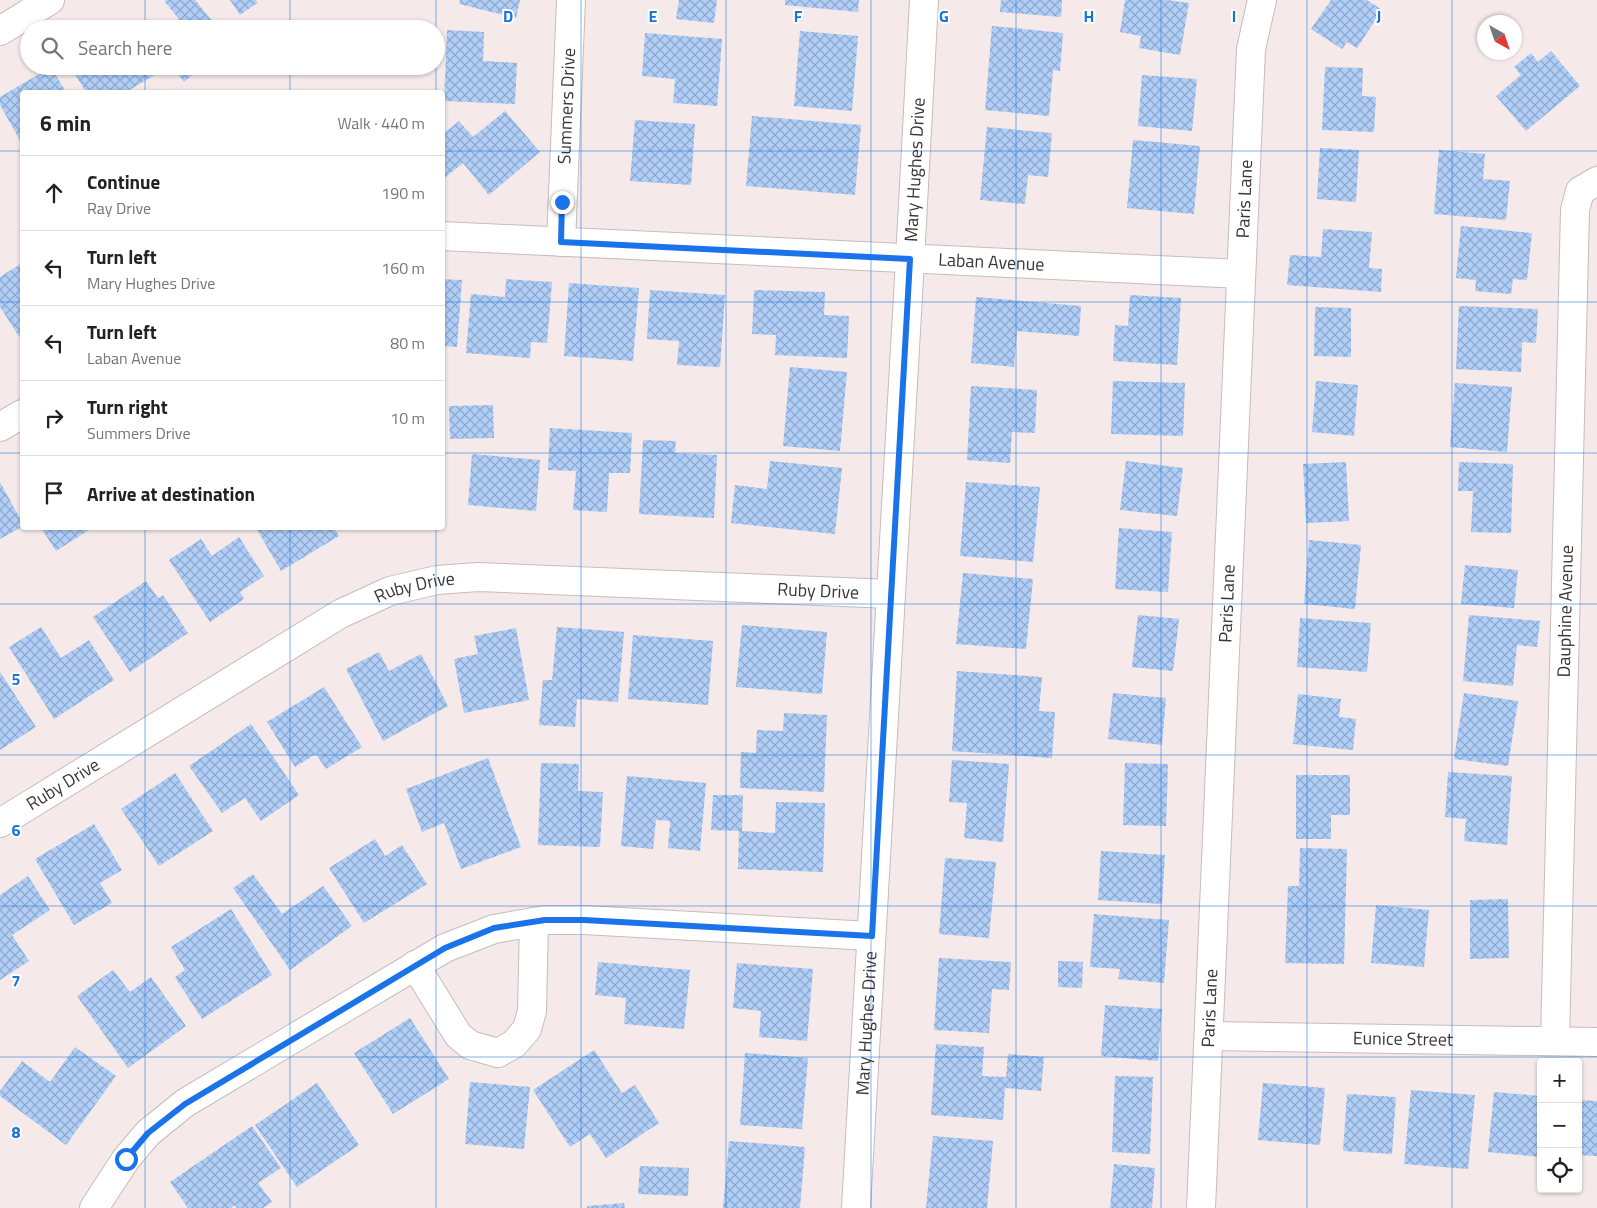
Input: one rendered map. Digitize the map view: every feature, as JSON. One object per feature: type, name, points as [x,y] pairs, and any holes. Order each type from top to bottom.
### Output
[{"type":"street","points":[[0,30],[50,0]]},
{"type":"street","name":"Summers Drive","points":[[561,242],[571,0]]},
{"type":"street","name":"Mary Hughes Drive","points":[[856,1208],[924,0]]},
{"type":"street","name":"Paris Lane","points":[[1201,1208],[1251,49],[1262,0]]},
{"type":"street","name":"Dauphine Avenue","points":[[1555,1042],[1575,210],[1580,191],[1592,183]]},
{"type":"street","name":"Laban Avenue","points":[[445,236],[1241,274]]},
{"type":"street","points":[[0,428],[20,415]]},
{"type":"street","name":"Ruby Drive","points":[[0,823],[340,614],[390,591],[437,580],[478,577],[891,594]]},
{"type":"street","points":[[94,1208],[126,1159],[148,1133],[185,1104],[415,965],[445,948],[494,928],[545,920],[584,920],[872,936]]},
{"type":"street","points":[[415,965],[458,1035],[470,1045],[498,1053],[514,1044],[527,1029],[532,1011],[534,922]]},
{"type":"street","name":"Eunice Street","points":[[1208,1036],[1597,1042]]},
{"type":"building","points":[[166,0],[195,0],[212,20],[178,20],[165,2]]},
{"type":"building","points":[[230,0],[256,0],[257,3],[240,15]]},
{"type":"building","points":[[460,0],[520,0],[516,18],[459,4]]},
{"type":"building","points":[[679,0],[717,0],[714,23],[676,19]]},
{"type":"building","points":[[785,0],[859,0],[858,12],[785,5]]},
{"type":"building","points":[[1001,0],[1062,0],[1061,17],[1000,12]]},
{"type":"building","points":[[1125,0],[1167,0],[1189,3],[1180,55],[1139,48],[1141,36],[1120,32]]},
{"type":"building","points":[[1331,0],[1367,0],[1382,10],[1357,48],[1347,42],[1342,49],[1311,29]]},
{"type":"building","points":[[992,26],[1063,33],[1060,71],[1053,70],[1049,116],[985,110]]},
{"type":"building","points":[[447,30],[484,32],[483,61],[517,63],[515,104],[445,101]]},
{"type":"building","points":[[800,31],[858,36],[852,111],[794,106]]},
{"type":"building","points":[[645,33],[722,39],[717,106],[673,103],[675,79],[642,76]]},
{"type":"building","points":[[1551,51],[1580,86],[1526,131],[1496,96],[1521,75],[1514,67],[1531,53],[1538,62]]},
{"type":"building","points":[[1325,67],[1363,68],[1362,96],[1376,97],[1374,132],[1322,130]]},
{"type":"building","points":[[37,75],[56,75],[65,90],[20,90],[20,140],[0,105],[0,97]]},
{"type":"building","points":[[76,75],[155,75],[129,90],[85,90]]},
{"type":"building","points":[[178,75],[192,75],[184,82]]},
{"type":"building","points":[[1142,75],[1197,79],[1192,131],[1138,126]]},
{"type":"building","points":[[505,111],[540,152],[489,195],[463,163],[445,178],[445,133],[459,121],[473,137]]},
{"type":"building","points":[[752,116],[861,125],[855,195],[746,186]]},
{"type":"building","points":[[635,120],[695,124],[691,185],[630,181]]},
{"type":"building","points":[[987,127],[1052,133],[1048,177],[1028,175],[1025,204],[980,200]]},
{"type":"building","points":[[1133,140],[1200,146],[1194,214],[1127,208]]},
{"type":"building","points":[[1320,148],[1359,150],[1356,202],[1317,199]]},
{"type":"building","points":[[1439,150],[1485,154],[1483,179],[1510,181],[1506,220],[1434,214]]},
{"type":"building","points":[[1461,226],[1532,233],[1527,280],[1513,279],[1511,294],[1475,291],[1476,280],[1456,278]]},
{"type":"building","points":[[1323,229],[1372,232],[1369,268],[1382,269],[1381,292],[1287,285],[1290,255],[1321,257]]},
{"type":"building","points":[[20,264],[20,338],[0,307],[0,277]]},
{"type":"building","points":[[445,279],[462,280],[457,347],[445,346]]},
{"type":"building","points":[[506,279],[552,282],[547,343],[531,342],[530,358],[466,353],[471,294],[505,297]]},
{"type":"building","points":[[569,283],[639,288],[633,361],[564,356]]},
{"type":"building","points":[[650,290],[725,295],[720,367],[677,365],[679,341],[647,339]]},
{"type":"building","points":[[754,290],[825,292],[824,315],[849,316],[847,358],[775,355],[776,335],[752,334]]},
{"type":"building","points":[[1130,295],[1181,298],[1177,365],[1113,361],[1115,325],[1128,326]]},
{"type":"building","points":[[976,297],[1081,306],[1079,336],[1017,331],[1014,367],[971,363]]},
{"type":"building","points":[[1459,306],[1538,309],[1536,343],[1522,342],[1521,372],[1456,369]]},
{"type":"building","points":[[1315,307],[1351,308],[1351,357],[1314,356]]},
{"type":"building","points":[[790,367],[847,372],[840,451],[783,446]]},
{"type":"building","points":[[1113,381],[1185,383],[1183,436],[1111,434]]},
{"type":"building","points":[[1316,381],[1358,385],[1354,436],[1312,432]]},
{"type":"building","points":[[1455,383],[1512,387],[1507,452],[1450,447]]},
{"type":"building","points":[[971,386],[1037,390],[1035,433],[1012,432],[1010,463],[967,460]]},
{"type":"building","points":[[493,405],[494,438],[450,439],[449,406]]},
{"type":"building","points":[[550,428],[632,433],[630,473],[609,473],[607,512],[573,510],[576,471],[548,470]]},
{"type":"building","points":[[643,440],[676,441],[675,453],[717,455],[714,518],[639,514]]},
{"type":"building","points":[[472,454],[540,460],[536,511],[468,505]]},
{"type":"building","points":[[770,461],[842,468],[835,534],[731,523],[735,485],[767,489]]},
{"type":"building","points":[[1126,461],[1183,468],[1177,516],[1120,510]]},
{"type":"building","points":[[1346,462],[1349,521],[1306,523],[1303,464]]},
{"type":"building","points":[[1459,462],[1513,464],[1511,533],[1471,532],[1473,491],[1458,491]]},
{"type":"building","points":[[0,482],[20,518],[20,528],[0,539]]},
{"type":"building","points":[[966,482],[1040,487],[1033,562],[960,556]]},
{"type":"building","points":[[1119,528],[1172,532],[1168,592],[1115,589]]},
{"type":"building","points":[[42,530],[89,530],[56,551]]},
{"type":"building","points":[[257,530],[335,530],[339,536],[281,571]]},
{"type":"building","points":[[239,537],[264,576],[240,592],[244,599],[210,622],[169,560],[201,539],[212,556]]},
{"type":"building","points":[[1309,540],[1361,545],[1355,609],[1304,604]]},
{"type":"building","points":[[1465,565],[1518,570],[1514,608],[1461,604]]},
{"type":"building","points":[[963,573],[1033,579],[1026,649],[956,644]]},
{"type":"building","points":[[146,581],[158,598],[163,595],[188,633],[130,672],[93,617]]},
{"type":"building","points":[[1138,615],[1179,619],[1173,671],[1132,667]]},
{"type":"building","points":[[1469,615],[1540,621],[1537,647],[1517,645],[1513,686],[1463,681]]},
{"type":"building","points":[[1300,618],[1371,623],[1367,672],[1297,667]]},
{"type":"building","points":[[742,625],[827,632],[822,694],[736,687]]},
{"type":"building","points":[[41,627],[61,658],[89,640],[114,680],[54,719],[9,647]]},
{"type":"building","points":[[557,627],[624,632],[618,702],[577,699],[575,727],[539,725],[543,680],[552,680]]},
{"type":"building","points":[[516,628],[529,700],[464,713],[454,659],[478,654],[474,636]]},
{"type":"building","points":[[633,635],[713,641],[708,705],[628,699]]},
{"type":"building","points":[[379,652],[389,671],[421,654],[448,706],[383,741],[346,669]]},
{"type":"building","points":[[957,671],[1042,677],[1039,711],[1055,712],[1052,758],[952,751]]},
{"type":"building","points":[[0,672],[36,727],[0,750]]},
{"type":"building","points":[[324,687],[362,747],[326,769],[316,754],[295,767],[267,722]]},
{"type":"building","points":[[1113,693],[1166,698],[1162,745],[1108,739]]},
{"type":"building","points":[[1464,693],[1518,701],[1508,766],[1454,759]]},
{"type":"building","points":[[1298,694],[1341,699],[1339,717],[1356,719],[1353,750],[1293,744]]},
{"type":"building","points":[[784,713],[827,715],[824,792],[740,788],[741,752],[756,753],[757,730],[783,731]]},
{"type":"building","points":[[251,724],[299,795],[261,821],[245,798],[222,813],[189,766]]},
{"type":"building","points":[[488,758],[521,847],[461,869],[444,823],[422,832],[406,789]]},
{"type":"building","points":[[952,760],[1009,764],[1003,842],[964,838],[967,803],[949,802]]},
{"type":"building","points":[[541,763],[579,764],[578,791],[603,792],[600,847],[538,845]]},
{"type":"building","points":[[1125,763],[1168,764],[1166,826],[1123,825]]},
{"type":"building","points":[[1448,772],[1512,776],[1507,845],[1464,841],[1466,819],[1445,817]]},
{"type":"building","points":[[175,773],[213,831],[159,866],[121,809]]},
{"type":"building","points":[[1296,775],[1350,775],[1350,815],[1331,815],[1331,839],[1296,839]]},
{"type":"building","points":[[627,776],[706,783],[700,851],[668,848],[670,821],[656,820],[653,849],[621,846]]},
{"type":"building","points":[[713,795],[743,795],[742,831],[775,833],[776,802],[825,803],[823,872],[738,869],[739,831],[711,830]]},
{"type":"building","points":[[94,824],[122,870],[100,883],[112,903],[74,925],[35,859]]},
{"type":"building","points":[[375,839],[385,856],[402,845],[427,884],[364,923],[329,868]]},
{"type":"building","points":[[1300,848],[1347,849],[1344,964],[1285,963],[1288,886],[1299,886]]},
{"type":"building","points":[[1101,851],[1165,855],[1162,904],[1098,900]]},
{"type":"building","points":[[945,858],[996,862],[989,938],[939,934]]},
{"type":"building","points":[[253,874],[282,914],[323,886],[352,926],[290,970],[233,888]]},
{"type":"building","points":[[28,876],[50,910],[12,935],[29,961],[0,980],[0,895]]},
{"type":"building","points":[[1508,899],[1509,958],[1470,959],[1470,900]]},
{"type":"building","points":[[1376,905],[1429,910],[1424,967],[1371,963]]},
{"type":"building","points":[[231,909],[272,975],[202,1019],[175,977],[185,970],[171,947]]},
{"type":"building","points":[[1094,914],[1169,920],[1164,983],[1118,979],[1120,969],[1090,967]]},
{"type":"building","points":[[939,958],[1011,962],[1009,990],[992,989],[989,1033],[934,1030]]},
{"type":"building","points":[[1058,961],[1083,962],[1082,988],[1058,987]]},
{"type":"building","points":[[598,962],[690,970],[684,1029],[624,1024],[626,998],[595,995]]},
{"type":"building","points":[[737,963],[813,969],[807,1041],[759,1037],[761,1011],[733,1008]]},
{"type":"building","points":[[113,970],[130,992],[151,977],[186,1026],[128,1068],[77,996]]},
{"type":"building","points":[[1105,1005],[1162,1009],[1158,1061],[1101,1056]]},
{"type":"building","points":[[410,1018],[449,1079],[393,1114],[354,1053]]},
{"type":"building","points":[[936,1044],[984,1047],[982,1076],[1006,1077],[1008,1054],[1044,1057],[1041,1091],[1005,1088],[1003,1120],[931,1115]]},
{"type":"building","points":[[75,1047],[116,1076],[66,1145],[0,1096],[0,1091],[22,1061],[50,1082]]},
{"type":"building","points":[[594,1050],[622,1093],[635,1085],[659,1123],[606,1158],[590,1134],[570,1147],[533,1090]]},
{"type":"building","points":[[745,1053],[808,1058],[802,1129],[740,1125]]},
{"type":"building","points":[[1115,1076],[1153,1077],[1150,1154],[1112,1152]]},
{"type":"building","points":[[470,1082],[530,1087],[524,1149],[465,1144]]},
{"type":"building","points":[[317,1083],[359,1145],[297,1187],[255,1125]]},
{"type":"building","points":[[1263,1083],[1325,1088],[1320,1145],[1258,1140]]},
{"type":"building","points":[[1411,1090],[1475,1095],[1468,1169],[1404,1164]]},
{"type":"building","points":[[1494,1092],[1537,1096],[1537,1157],[1488,1152]]},
{"type":"building","points":[[1347,1094],[1396,1097],[1392,1154],[1343,1151]]},
{"type":"building","points":[[1582,1100],[1597,1101],[1597,1156],[1582,1155]]},
{"type":"building","points":[[252,1126],[281,1168],[258,1183],[272,1202],[263,1208],[237,1208],[235,1205],[231,1208],[188,1208],[170,1182]]},
{"type":"building","points":[[933,1136],[993,1141],[987,1208],[926,1208]]},
{"type":"building","points":[[729,1141],[805,1147],[800,1208],[723,1208]]},
{"type":"building","points":[[1114,1164],[1155,1168],[1152,1208],[1110,1208]]},
{"type":"building","points":[[640,1166],[689,1168],[688,1196],[638,1194]]},
{"type":"building","points":[[624,1203],[625,1208],[587,1208],[587,1206]]},
{"type":"route","points":[[126,1159],[148,1133],[185,1104],[445,948],[494,928],[545,920],[584,920],[872,936],[910,259],[561,242],[562,202]]}]
